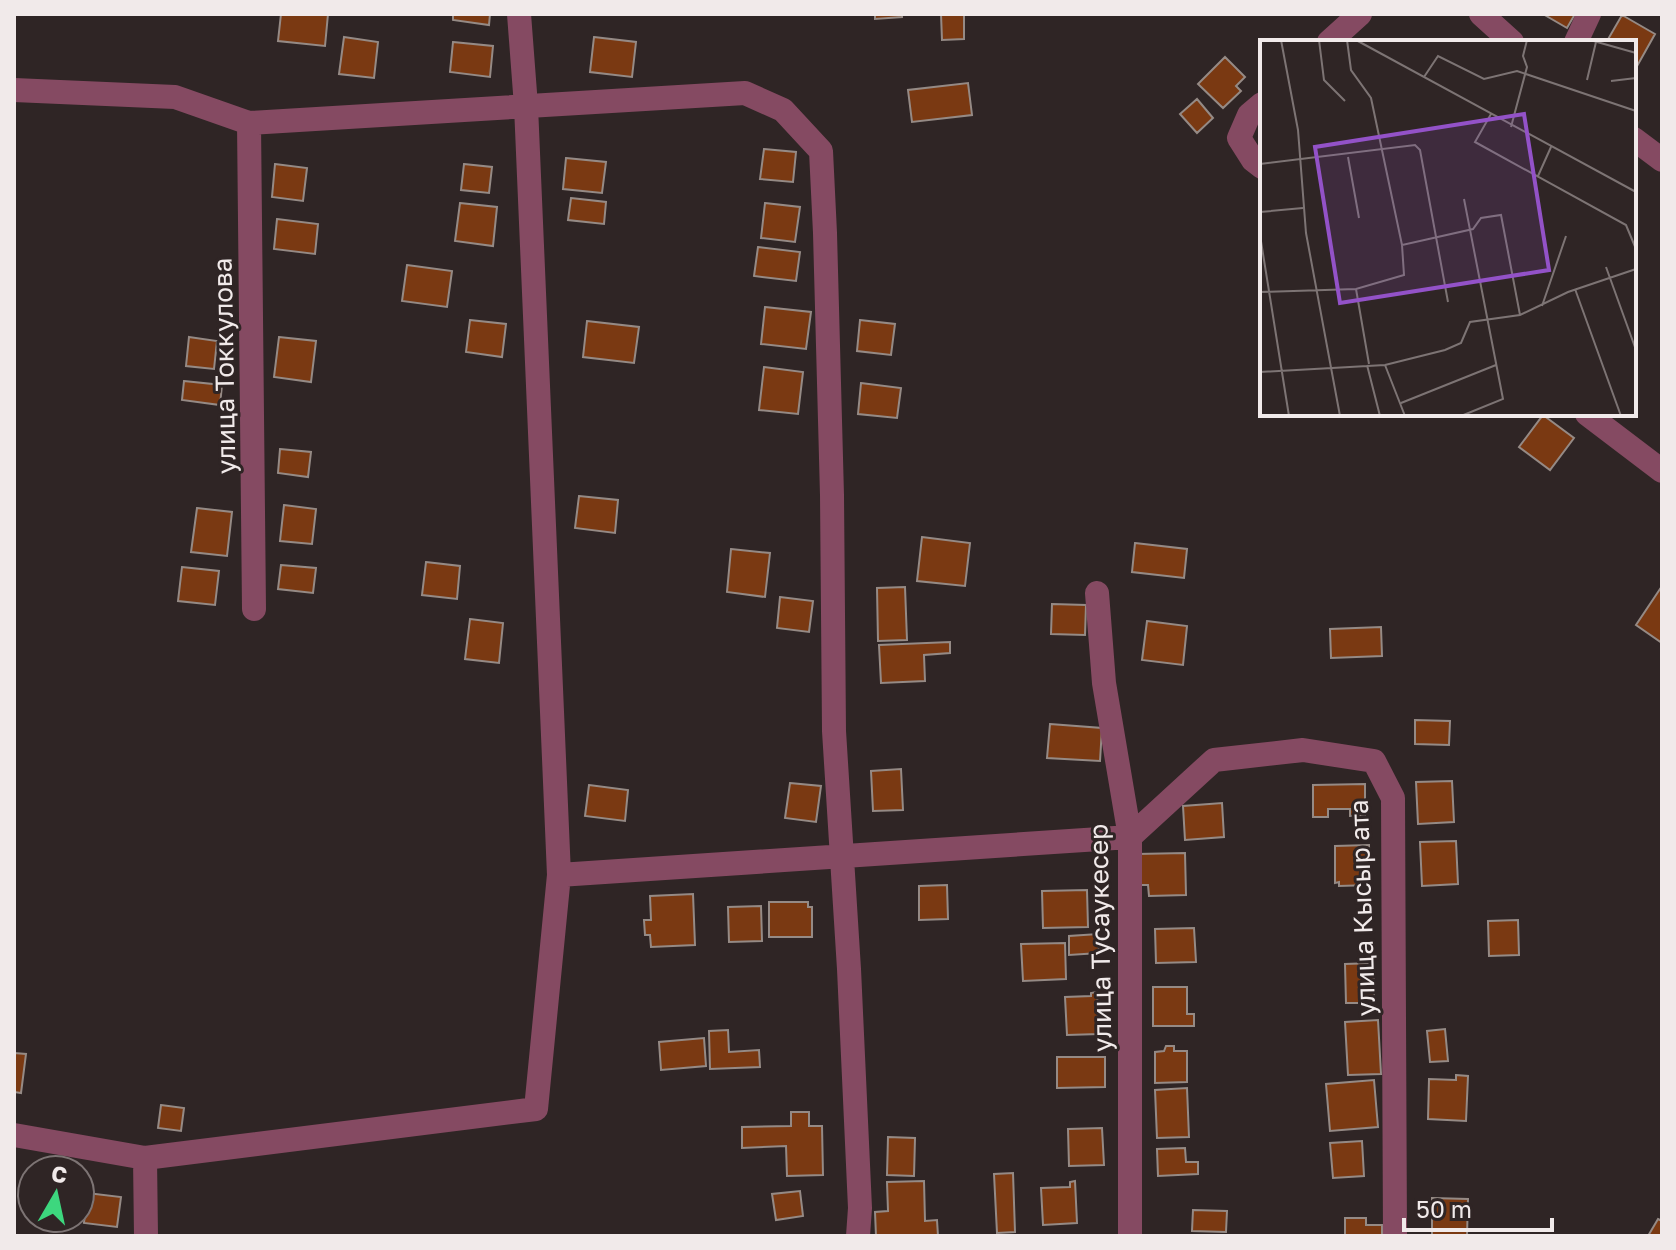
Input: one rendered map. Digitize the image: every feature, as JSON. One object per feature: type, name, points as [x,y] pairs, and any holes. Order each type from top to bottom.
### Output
[{"type":"street","points":[[14,1135],[145,1158],[536,1109],[559,875],[526,106],[519,14]]},
{"type":"street","points":[[1331,40],[1360,14]]},
{"type":"street","points":[[1481,14],[1510,40]]},
{"type":"street","points":[[1577,40],[1589,14]]},
{"type":"street","points":[[14,90],[175,97],[249,123],[745,93],[783,110],[821,151],[832,495],[834,731],[849,969],[859,1192],[858,1236]]},
{"type":"street","points":[[1260,106],[1249,115],[1239,138],[1260,165]]},
{"type":"street","name":"улица Токкулова","points":[[249,123],[254,609]]},
{"type":"street","points":[[1636,140],[1662,160]]},
{"type":"street","points":[[1590,416],[1662,471]]},
{"type":"street","name":"улица Тусаукесер","points":[[1097,593],[1104,683],[1130,837],[1130,1236]]},
{"type":"street","name":"улица Кысыр ата","points":[[1130,837],[1214,760],[1303,750],[1374,761],[1393,798],[1395,1236]]},
{"type":"street","points":[[559,875],[1130,837]]},
{"type":"street","points":[[145,1158],[146,1236]]},
{"type":"building","points":[[281,14],[328,14],[325,46],[278,41]]},
{"type":"building","points":[[453,14],[490,14],[489,25],[453,20]]},
{"type":"building","points":[[875,14],[902,14],[902,17],[875,19]]},
{"type":"building","points":[[941,14],[964,14],[964,39],[942,40]]},
{"type":"building","points":[[1543,14],[1575,14],[1567,28]]},
{"type":"building","points":[[1622,15],[1655,34],[1636,68],[1636,40],[1608,40]]},
{"type":"building","points":[[344,37],[378,42],[374,78],[339,74]]},
{"type":"building","points":[[594,37],[636,42],[632,77],[590,72]]},
{"type":"building","points":[[453,42],[493,46],[490,77],[450,72]]},
{"type":"building","points":[[1225,57],[1245,77],[1236,86],[1241,91],[1223,108],[1198,84]]},
{"type":"building","points":[[968,83],[972,115],[912,122],[908,90]]},
{"type":"building","points":[[1197,99],[1213,118],[1197,133],[1180,114]]},
{"type":"building","points":[[764,149],[796,152],[793,182],[760,179]]},
{"type":"building","points":[[566,158],[606,162],[602,193],[563,189]]},
{"type":"building","points":[[275,164],[307,168],[303,201],[272,197]]},
{"type":"building","points":[[464,164],[492,167],[489,193],[461,190]]},
{"type":"building","points":[[571,198],[606,202],[604,224],[568,220]]},
{"type":"building","points":[[460,203],[497,207],[493,246],[455,241]]},
{"type":"building","points":[[765,203],[800,207],[795,242],[761,238]]},
{"type":"building","points":[[277,219],[318,224],[315,254],[274,249]]},
{"type":"building","points":[[758,247],[800,252],[796,281],[754,276]]},
{"type":"building","points":[[407,265],[452,271],[447,307],[402,301]]},
{"type":"building","points":[[765,307],[811,312],[806,349],[761,344]]},
{"type":"building","points":[[470,320],[506,324],[502,357],[466,352]]},
{"type":"building","points":[[860,320],[895,324],[891,355],[857,351]]},
{"type":"building","points":[[587,321],[639,327],[634,363],[583,357]]},
{"type":"building","points":[[189,337],[217,341],[214,369],[186,366]]},
{"type":"building","points":[[279,337],[316,341],[311,382],[274,377]]},
{"type":"building","points":[[764,367],[803,372],[798,414],[759,410]]},
{"type":"building","points":[[184,381],[222,385],[220,405],[182,400]]},
{"type":"building","points":[[861,383],[901,388],[897,418],[858,414]]},
{"type":"building","points":[[1542,416],[1574,438],[1550,470],[1519,447]]},
{"type":"building","points":[[280,449],[311,452],[308,477],[278,473]]},
{"type":"building","points":[[579,496],[618,500],[615,533],[575,528]]},
{"type":"building","points":[[284,505],[316,509],[312,544],[280,541]]},
{"type":"building","points":[[197,508],[232,512],[227,556],[191,552]]},
{"type":"building","points":[[922,537],[970,543],[965,586],[917,581]]},
{"type":"building","points":[[1135,543],[1187,549],[1184,578],[1132,572]]},
{"type":"building","points":[[731,549],[770,553],[765,597],[727,592]]},
{"type":"building","points":[[426,562],[460,566],[457,599],[422,595]]},
{"type":"building","points":[[281,565],[316,568],[313,593],[278,589]]},
{"type":"building","points":[[182,567],[219,571],[215,605],[178,601]]},
{"type":"building","points":[[1662,586],[1662,643],[1636,625]]},
{"type":"building","points":[[905,587],[907,640],[878,641],[877,588]]},
{"type":"building","points":[[780,597],[813,601],[809,632],[777,628]]},
{"type":"building","points":[[1052,604],[1086,605],[1085,635],[1051,634]]},
{"type":"building","points":[[470,619],[503,623],[499,663],[465,659]]},
{"type":"building","points":[[1147,621],[1187,626],[1183,665],[1142,660]]},
{"type":"building","points":[[1381,627],[1382,656],[1331,658],[1330,629]]},
{"type":"building","points":[[950,642],[950,653],[924,655],[925,681],[881,683],[879,645]]},
{"type":"building","points":[[1415,720],[1450,721],[1449,745],[1415,744]]},
{"type":"building","points":[[1050,724],[1102,728],[1100,761],[1047,758]]},
{"type":"building","points":[[901,769],[903,810],[873,811],[871,771]]},
{"type":"building","points":[[1452,781],[1454,822],[1418,824],[1416,782]]},
{"type":"building","points":[[790,783],[821,786],[816,822],[785,818]]},
{"type":"building","points":[[1365,784],[1365,815],[1350,816],[1350,809],[1328,809],[1328,817],[1313,817],[1313,785]]},
{"type":"building","points":[[589,785],[628,790],[625,821],[585,816]]},
{"type":"building","points":[[1222,803],[1224,837],[1185,840],[1183,806]]},
{"type":"building","points":[[1456,841],[1458,884],[1422,886],[1420,842]]},
{"type":"building","points":[[1369,845],[1370,885],[1339,886],[1339,882],[1335,883],[1335,846]]},
{"type":"building","points":[[1185,853],[1186,895],[1149,896],[1148,885],[1138,885],[1137,854]]},
{"type":"building","points":[[947,885],[948,919],[919,920],[919,886]]},
{"type":"building","points":[[1087,890],[1088,927],[1043,928],[1042,891]]},
{"type":"building","points":[[693,894],[695,945],[651,947],[650,935],[645,935],[644,920],[651,920],[650,896]]},
{"type":"building","points":[[769,902],[808,902],[808,907],[812,907],[812,937],[769,937]]},
{"type":"building","points":[[761,906],[762,941],[729,942],[728,907]]},
{"type":"building","points":[[1518,920],[1519,955],[1489,956],[1488,921]]},
{"type":"building","points":[[1194,928],[1196,962],[1156,963],[1155,929]]},
{"type":"building","points":[[1098,934],[1099,953],[1069,955],[1069,936]]},
{"type":"building","points":[[1065,943],[1066,979],[1023,981],[1021,944]]},
{"type":"building","points":[[1373,963],[1374,1003],[1346,1003],[1345,964]]},
{"type":"building","points":[[1153,987],[1187,987],[1187,1014],[1194,1014],[1194,1026],[1153,1026]]},
{"type":"building","points":[[1097,992],[1099,1034],[1067,1035],[1065,997],[1091,996],[1091,993]]},
{"type":"building","points":[[1378,1020],[1381,1074],[1348,1075],[1345,1022]]},
{"type":"building","points":[[1445,1029],[1448,1061],[1430,1062],[1427,1031]]},
{"type":"building","points":[[728,1030],[729,1052],[759,1050],[760,1067],[710,1069],[709,1031]]},
{"type":"building","points":[[704,1038],[706,1066],[661,1070],[659,1042]]},
{"type":"building","points":[[1166,1046],[1174,1046],[1174,1051],[1187,1051],[1187,1082],[1155,1083],[1155,1052],[1164,1051]]},
{"type":"building","points":[[14,1053],[26,1054],[21,1093],[14,1092]]},
{"type":"building","points":[[1057,1057],[1105,1057],[1105,1087],[1057,1088]]},
{"type":"building","points":[[1456,1075],[1468,1076],[1466,1121],[1428,1119],[1429,1079],[1456,1080]]},
{"type":"building","points":[[1374,1080],[1378,1127],[1330,1131],[1326,1084]]},
{"type":"building","points":[[1187,1088],[1189,1137],[1157,1138],[1155,1090]]},
{"type":"building","points":[[161,1105],[184,1108],[181,1131],[158,1128]]},
{"type":"building","points":[[791,1112],[809,1112],[809,1126],[822,1126],[823,1175],[787,1176],[786,1146],[742,1148],[742,1127],[791,1126]]},
{"type":"building","points":[[1102,1128],[1104,1165],[1069,1166],[1068,1129]]},
{"type":"building","points":[[888,1137],[915,1138],[914,1176],[887,1175]]},
{"type":"building","points":[[1362,1141],[1364,1176],[1333,1178],[1330,1143]]},
{"type":"building","points":[[1185,1148],[1186,1162],[1198,1162],[1198,1174],[1158,1176],[1157,1149]]},
{"type":"building","points":[[1013,1173],[1015,1232],[997,1233],[994,1174]]},
{"type":"building","points":[[924,1181],[925,1221],[937,1220],[938,1236],[876,1236],[875,1212],[888,1211],[887,1182]]},
{"type":"building","points":[[1075,1181],[1077,1223],[1043,1225],[1041,1188],[1070,1187],[1070,1182]]},
{"type":"building","points":[[800,1191],[803,1216],[776,1220],[772,1194]]},
{"type":"building","points":[[96,1194],[121,1197],[117,1227],[96,1224]]},
{"type":"building","points":[[1432,1198],[1468,1199],[1467,1236],[1432,1236]]},
{"type":"building","points":[[1193,1210],[1227,1211],[1226,1232],[1192,1231]]},
{"type":"building","points":[[1345,1218],[1366,1218],[1366,1225],[1382,1225],[1382,1236],[1345,1236]]},
{"type":"building","points":[[1658,1219],[1662,1221],[1662,1236],[1648,1236]]}]
